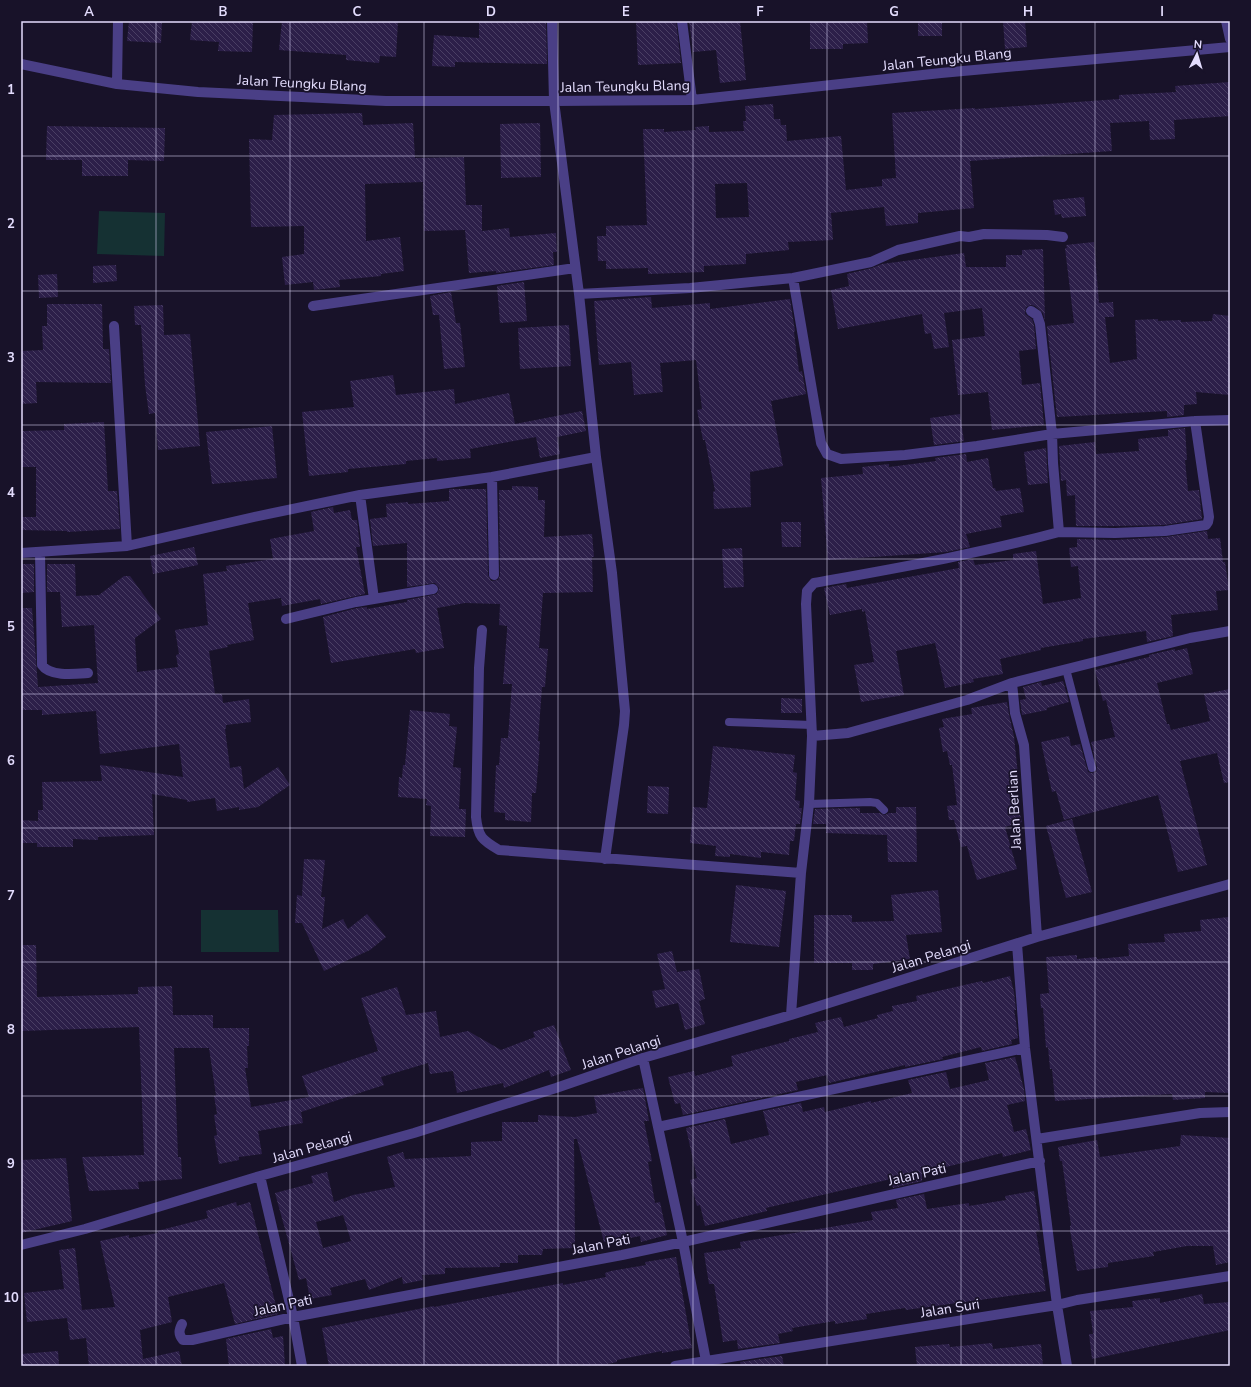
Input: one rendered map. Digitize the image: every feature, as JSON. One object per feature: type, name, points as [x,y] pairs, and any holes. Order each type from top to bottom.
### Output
[{"type":"street","points":[[117,84],[118,21]]},
{"type":"street","points":[[552,21],[554,101],[576,268],[596,456],[612,573],[624,711],[624,725],[605,859]]},
{"type":"street","points":[[682,21],[692,100]]},
{"type":"street","points":[[1226,21],[1230,40]]},
{"type":"street","name":"Jalan Teungku Blang","points":[[21,64],[117,84],[198,92],[378,100],[692,100],[941,73],[1230,47]]},
{"type":"street","points":[[579,294],[690,288],[793,278],[871,262],[898,250],[960,236],[969,237],[984,234],[1047,235],[1063,237]]},
{"type":"street","points":[[313,306],[576,268]]},
{"type":"street","points":[[793,278],[819,432],[827,454],[841,459],[976,446],[1052,434],[1195,421],[1230,420]]},
{"type":"street","points":[[1031,311],[1037,315],[1040,324],[1052,434],[1059,532]]},
{"type":"street","points":[[114,326],[127,546]]},
{"type":"street","points":[[791,1015],[801,873],[809,804],[812,736],[806,604],[807,591],[814,583],[945,560],[1017,544],[1059,532],[1114,533],[1165,531],[1206,524],[1209,517],[1195,421]]},
{"type":"street","points":[[21,553],[127,546],[360,495],[492,477],[596,456]]},
{"type":"street","points":[[492,477],[494,575]]},
{"type":"street","points":[[360,495],[374,599]]},
{"type":"street","points":[[40,552],[42,665],[49,671],[64,674],[88,674]]},
{"type":"street","points":[[286,619],[374,599],[434,589]]},
{"type":"street","points":[[482,630],[479,683],[476,817],[477,831],[487,843],[499,850],[801,873]]},
{"type":"street","points":[[812,736],[848,733],[967,700],[1012,682],[1190,638],[1230,631]]},
{"type":"street","name":"Jalan Berlian","points":[[1012,682],[1015,713],[1024,745],[1037,937]]},
{"type":"street","name":"Jalan Pelangi","points":[[21,1244],[85,1229],[260,1176],[414,1133],[556,1088],[643,1058],[791,1015],[1037,937],[1230,884]]},
{"type":"street","points":[[1016,944],[1025,1048],[1067,1366]]},
{"type":"street","points":[[658,1127],[1025,1048]]},
{"type":"street","points":[[643,1058],[683,1242],[706,1363]]},
{"type":"street","points":[[1037,1138],[1200,1113],[1230,1112]]},
{"type":"street","name":"Jalan Pati","points":[[182,1324],[180,1329],[181,1337],[183,1340],[192,1340],[293,1317],[683,1242],[1040,1160]]},
{"type":"street","points":[[260,1176],[293,1317],[302,1366]]},
{"type":"street","name":"Jalan Suri","points":[[675,1366],[706,1363],[1058,1305],[1076,1300],[1230,1276]]},
{"type":"lane","points":[[1066,669],[1092,768]]},
{"type":"lane","points":[[729,722],[812,725]]},
{"type":"lane","points":[[809,804],[870,802],[877,803],[884,810]]},
{"type":"green space","points":[[99,211],[165,213],[164,256],[97,254]]},
{"type":"green space","points":[[201,910],[278,910],[279,952],[201,952]]},
{"type":"building","points":[[129,21],[162,21],[161,43],[127,41]]},
{"type":"building","points":[[192,21],[253,21],[252,52],[218,51],[219,42],[190,40]]},
{"type":"building","points":[[282,21],[398,21],[396,57],[380,56],[379,63],[346,60],[346,55],[279,50]]},
{"type":"building","points":[[479,21],[546,21],[547,64],[455,62],[455,67],[432,66],[434,35],[479,38]]},
{"type":"building","points":[[636,21],[676,21],[681,63],[638,65]]},
{"type":"building","points":[[689,21],[740,21],[746,80],[720,83],[716,50],[693,52]]},
{"type":"building","points":[[810,21],[867,21],[868,43],[843,44],[843,49],[810,49]]},
{"type":"building","points":[[918,21],[942,21],[942,36],[918,36]]},
{"type":"building","points":[[1003,21],[1025,21],[1027,47],[1005,49]]},
{"type":"building","points":[[1230,82],[1230,116],[1174,120],[1175,139],[1150,140],[1149,121],[1110,123],[1112,151],[970,161],[974,208],[918,213],[918,223],[886,226],[884,207],[831,213],[833,240],[788,242],[789,250],[746,254],[746,264],[704,266],[704,272],[648,274],[648,268],[606,269],[606,261],[598,261],[597,236],[606,236],[606,226],[647,225],[643,129],[664,129],[664,132],[696,130],[695,127],[709,126],[709,132],[744,131],[743,121],[746,121],[745,106],[773,104],[774,119],[780,119],[781,125],[786,125],[787,141],[841,136],[846,190],[882,186],[882,179],[896,178],[892,113],[1119,99],[1119,95],[1176,92],[1175,86]],"holes":[[[747,183],[749,217],[716,218],[715,184]]]},
{"type":"building","points":[[362,113],[363,125],[413,123],[415,158],[464,157],[466,205],[482,205],[482,231],[509,228],[510,237],[556,233],[557,252],[553,252],[554,265],[496,273],[496,271],[469,273],[465,230],[424,231],[423,182],[365,184],[366,241],[400,237],[404,271],[381,274],[381,276],[339,280],[340,287],[314,290],[313,282],[285,285],[282,257],[304,254],[304,226],[251,227],[249,139],[272,140],[274,115]]},
{"type":"building","points":[[540,123],[541,177],[501,178],[500,124]]},
{"type":"building","points":[[47,126],[165,128],[164,161],[128,160],[128,176],[82,176],[82,160],[46,160]]},
{"type":"building","points":[[1084,197],[1086,216],[1062,218],[1061,214],[1055,215],[1053,200]]},
{"type":"building","points":[[1094,242],[1099,303],[1113,302],[1114,317],[1105,317],[1110,363],[1137,359],[1135,320],[1181,320],[1181,322],[1212,321],[1213,314],[1230,316],[1230,395],[1196,392],[1197,404],[1184,405],[1184,415],[1167,417],[1167,411],[1057,417],[1047,326],[1074,323],[1065,248],[1067,248],[1066,245]]},
{"type":"building","points":[[1043,249],[1045,320],[1043,313],[1035,306],[1031,305],[1026,307],[1025,314],[1032,319],[1034,325],[1036,349],[1019,351],[1022,385],[1040,383],[1044,425],[992,430],[988,392],[958,395],[952,340],[985,336],[982,308],[944,313],[949,347],[934,349],[931,333],[925,334],[922,314],[838,329],[831,290],[849,286],[847,274],[882,264],[964,253],[966,267],[1006,267],[1006,255],[1022,255],[1022,250]]},
{"type":"building","points":[[116,265],[117,281],[93,283],[93,266]]},
{"type":"building","points":[[57,274],[58,297],[39,298],[38,275]]},
{"type":"building","points":[[524,282],[527,321],[500,323],[497,286]]},
{"type":"building","points":[[451,292],[456,323],[460,323],[465,367],[444,369],[439,315],[433,315],[430,296]]},
{"type":"building","points":[[651,297],[652,308],[710,303],[710,309],[790,299],[799,372],[802,371],[806,394],[771,401],[783,466],[750,472],[751,507],[714,509],[713,492],[715,491],[705,440],[703,440],[697,410],[702,409],[696,360],[660,363],[663,392],[634,395],[631,362],[599,365],[594,301]]},
{"type":"building","points":[[47,304],[102,304],[103,349],[109,349],[111,383],[36,382],[37,403],[21,404],[21,351],[43,350],[42,326],[47,326]]},
{"type":"building","points":[[163,305],[164,335],[190,334],[200,446],[158,450],[155,413],[149,414],[145,385],[141,325],[135,325],[134,306]]},
{"type":"building","points":[[569,325],[571,366],[520,369],[518,328]]},
{"type":"building","points":[[393,375],[396,395],[454,389],[455,404],[509,393],[515,424],[582,411],[586,431],[557,437],[560,454],[540,458],[536,437],[470,449],[471,458],[437,461],[437,458],[406,461],[406,464],[348,469],[348,472],[309,476],[302,412],[354,407],[350,381]]},
{"type":"building","points":[[960,414],[964,441],[934,445],[930,418]]},
{"type":"building","points":[[104,422],[108,491],[117,491],[120,529],[67,532],[21,530],[21,517],[36,517],[36,467],[21,467],[21,431],[64,430],[64,424]]},
{"type":"building","points":[[272,426],[277,478],[212,484],[206,432]]},
{"type":"building","points":[[1185,428],[1187,460],[1185,460],[1188,491],[1199,490],[1202,519],[1164,525],[1076,526],[1075,495],[1067,496],[1066,480],[1061,481],[1059,446],[1095,442],[1096,454],[1139,451],[1138,439],[1168,436],[1168,430]]},
{"type":"building","points":[[1046,448],[1048,483],[1028,485],[1024,452]]},
{"type":"building","points":[[966,454],[967,462],[988,458],[993,488],[995,488],[996,491],[1020,488],[1024,512],[1000,516],[1002,527],[966,534],[970,547],[946,552],[828,560],[821,478],[863,474],[862,467],[889,464],[889,467],[936,461],[935,458]]},
{"type":"building","points":[[512,486],[538,487],[538,500],[545,500],[544,537],[592,534],[594,557],[592,557],[593,592],[543,593],[539,648],[548,649],[545,687],[542,687],[536,793],[532,793],[531,822],[505,820],[505,813],[494,812],[496,765],[499,765],[501,738],[508,738],[512,684],[503,684],[507,626],[499,625],[500,604],[465,603],[437,608],[444,648],[416,653],[415,649],[331,663],[323,617],[357,608],[367,607],[367,609],[407,602],[407,600],[437,594],[439,588],[435,583],[407,587],[407,543],[373,546],[370,519],[387,517],[386,504],[449,501],[449,489],[486,489],[488,575],[491,581],[498,580],[500,575],[499,490],[512,490]]},
{"type":"building","points":[[333,507],[334,513],[350,510],[352,520],[357,520],[360,547],[356,547],[365,594],[321,604],[320,599],[282,606],[281,598],[248,603],[254,640],[227,645],[228,647],[209,651],[215,694],[222,694],[223,703],[249,699],[251,722],[226,725],[225,729],[230,768],[241,766],[244,789],[278,767],[290,785],[258,807],[239,810],[239,807],[217,811],[215,798],[187,802],[187,800],[152,794],[154,835],[98,837],[98,840],[73,839],[73,847],[37,847],[37,843],[21,843],[21,820],[38,821],[38,810],[43,810],[42,782],[102,781],[100,765],[183,777],[179,744],[100,754],[96,711],[42,715],[42,710],[21,710],[21,608],[32,608],[38,687],[98,683],[94,625],[62,627],[60,592],[47,592],[47,564],[75,564],[76,596],[99,595],[124,576],[130,576],[161,619],[135,638],[137,672],[178,667],[176,655],[179,654],[175,630],[208,625],[203,574],[227,571],[226,566],[273,559],[270,539],[314,531],[311,512]]},
{"type":"building","points":[[781,522],[801,522],[801,547],[782,547]]},
{"type":"building","points":[[1207,531],[1208,539],[1220,538],[1229,590],[1216,591],[1218,610],[1171,615],[1173,636],[1147,642],[1146,631],[1083,639],[1083,641],[1041,648],[1041,650],[1000,659],[1003,674],[973,679],[974,682],[945,688],[935,643],[896,651],[904,695],[861,702],[854,665],[874,662],[865,611],[862,612],[862,609],[830,615],[824,588],[846,584],[847,588],[959,568],[958,562],[973,559],[975,565],[1013,560],[1013,554],[1036,551],[1043,604],[1081,598],[1078,566],[1071,567],[1069,548],[1077,547],[1077,539],[1115,540],[1165,537]]},
{"type":"building","points":[[194,547],[198,565],[153,574],[150,556]]},
{"type":"building","points":[[742,548],[744,587],[724,588],[722,549]]},
{"type":"building","points":[[21,564],[34,564],[34,592],[21,593]]},
{"type":"building","points":[[1187,648],[1193,674],[1157,683],[1167,724],[1169,724],[1171,730],[1210,721],[1204,694],[1230,689],[1230,782],[1224,783],[1217,753],[1180,761],[1207,865],[1178,872],[1158,795],[1064,820],[1056,791],[1052,792],[1041,742],[1069,736],[1071,746],[1080,744],[1088,772],[1096,772],[1097,767],[1091,742],[1115,737],[1106,700],[1103,701],[1095,670],[1149,657],[1149,655]]},
{"type":"building","points":[[1063,681],[1069,702],[1047,708],[1047,710],[1022,715],[1020,700],[1026,699],[1023,687],[1041,682],[1042,686]]},
{"type":"building","points":[[781,698],[802,699],[802,713],[781,713]]},
{"type":"building","points":[[1007,702],[1014,737],[1019,784],[1012,785],[1022,822],[1005,827],[1017,869],[977,880],[967,846],[961,847],[954,820],[949,820],[947,806],[957,805],[952,765],[950,765],[947,751],[943,752],[939,728],[944,727],[942,719],[972,714],[971,708]]},
{"type":"building","points":[[410,710],[450,714],[449,726],[457,727],[453,767],[461,768],[459,809],[466,809],[465,837],[430,836],[431,806],[426,805],[427,799],[398,797],[399,777],[402,778],[403,765],[405,765]]},
{"type":"building","points":[[713,746],[795,755],[793,772],[797,773],[795,800],[800,801],[799,808],[802,808],[800,824],[796,824],[794,841],[790,841],[789,855],[761,852],[761,858],[730,854],[730,857],[715,856],[716,846],[690,843],[693,807],[707,808]]},
{"type":"building","points":[[648,786],[669,787],[668,814],[647,813]]},
{"type":"building","points":[[896,807],[916,807],[917,862],[888,862],[887,835],[826,833],[826,824],[813,824],[815,809],[860,808],[860,813],[879,813],[885,815],[889,813],[896,813]]},
{"type":"building","points":[[1072,819],[1092,892],[1066,898],[1046,826]]},
{"type":"building","points":[[304,859],[325,860],[321,897],[325,897],[322,929],[343,919],[348,929],[367,914],[386,937],[370,950],[324,971],[302,923],[295,923],[297,895],[302,896]]},
{"type":"building","points":[[736,885],[786,891],[779,947],[730,942]]},
{"type":"building","points":[[938,890],[942,932],[906,935],[910,959],[873,964],[873,970],[852,970],[852,963],[814,963],[814,915],[852,915],[852,922],[894,921],[891,895]]},
{"type":"building","points":[[1229,917],[1230,1093],[1205,1092],[1205,1098],[1173,1100],[1172,1094],[1055,1101],[1052,1069],[1050,1069],[1048,1047],[1046,1048],[1043,1008],[1041,1008],[1040,994],[1049,993],[1046,957],[1077,955],[1077,959],[1097,957],[1097,959],[1129,956],[1128,944],[1165,942],[1164,934],[1201,931],[1200,920]]},
{"type":"building","points":[[21,945],[36,945],[37,997],[138,994],[138,987],[172,986],[173,1015],[213,1015],[213,1028],[249,1028],[249,1046],[247,1046],[248,1068],[245,1068],[251,1107],[309,1097],[302,1076],[378,1051],[361,998],[397,987],[406,1015],[436,1011],[440,1037],[468,1031],[501,1050],[535,1037],[533,1032],[554,1025],[571,1070],[551,1077],[549,1070],[504,1088],[503,1083],[457,1093],[453,1071],[430,1074],[428,1063],[381,1077],[384,1085],[301,1112],[303,1123],[258,1131],[262,1154],[239,1157],[239,1160],[219,1164],[214,1136],[217,1135],[214,1115],[217,1114],[214,1096],[216,1096],[209,1048],[174,1048],[178,1157],[181,1157],[182,1179],[138,1182],[139,1189],[89,1191],[82,1157],[144,1155],[139,1027],[21,1031]]},
{"type":"building","points":[[672,951],[677,972],[699,969],[705,999],[699,1001],[705,1024],[685,1030],[678,1003],[656,1008],[652,991],[665,989],[657,954]]},
{"type":"building","points":[[1010,976],[1014,992],[1016,1010],[1014,1010],[1018,1038],[1011,1040],[1012,1044],[982,1051],[981,1047],[942,1057],[943,1059],[905,1067],[905,1065],[829,1083],[827,1075],[796,1082],[798,1090],[683,1115],[680,1103],[675,1104],[668,1077],[694,1071],[695,1076],[733,1066],[731,1056],[818,1032],[815,1023],[841,1017],[844,1027],[878,1018],[877,1015],[893,1011],[892,1006],[917,1001],[916,996],[982,981],[983,983]]},
{"type":"building","points":[[1015,1057],[1024,1089],[1025,1101],[1007,1105],[1014,1132],[1026,1129],[1031,1150],[1003,1157],[1002,1153],[922,1173],[922,1181],[893,1188],[891,1179],[766,1208],[767,1211],[705,1226],[700,1205],[697,1206],[690,1180],[697,1178],[686,1128],[725,1119],[731,1144],[769,1135],[763,1111],[801,1103],[803,1112],[824,1107],[825,1112],[871,1101],[871,1103],[912,1093],[908,1080],[946,1072],[950,1089],[989,1080],[985,1063]]},
{"type":"building","points":[[643,1088],[649,1121],[644,1121],[652,1161],[648,1162],[655,1203],[660,1202],[667,1235],[641,1242],[640,1236],[625,1239],[624,1237],[604,1242],[577,1139],[574,1139],[575,1248],[543,1249],[542,1255],[518,1255],[518,1263],[500,1263],[500,1267],[445,1268],[445,1274],[422,1275],[423,1280],[403,1284],[402,1277],[369,1290],[365,1279],[330,1288],[332,1295],[310,1299],[306,1278],[299,1280],[275,1193],[313,1183],[311,1176],[327,1172],[334,1202],[353,1195],[395,1187],[387,1157],[403,1152],[405,1159],[471,1156],[471,1142],[502,1141],[502,1122],[538,1122],[538,1115],[575,1117],[597,1113],[594,1096]],"holes":[[[343,1215],[351,1241],[323,1248],[316,1222]]]},
{"type":"building","points":[[1181,1135],[1230,1138],[1230,1262],[1216,1265],[1213,1246],[1187,1246],[1153,1252],[1154,1256],[1108,1263],[1108,1267],[1077,1271],[1070,1230],[1071,1225],[1062,1161],[1060,1161],[1058,1147],[1097,1140],[1100,1157],[1180,1146]]},
{"type":"building","points":[[66,1158],[72,1221],[21,1233],[21,1160]]},
{"type":"building","points":[[1034,1191],[1040,1230],[1036,1231],[1046,1291],[906,1310],[905,1308],[866,1314],[867,1319],[835,1324],[835,1321],[792,1328],[793,1331],[778,1334],[780,1343],[738,1349],[737,1340],[723,1342],[714,1284],[709,1284],[704,1253],[741,1248],[740,1242],[873,1220],[871,1212],[898,1208],[896,1200],[924,1194],[927,1209],[969,1203],[969,1206],[1006,1200],[1005,1196]]},
{"type":"building","points":[[236,1202],[237,1206],[250,1202],[278,1314],[235,1324],[224,1283],[168,1297],[172,1322],[140,1330],[143,1359],[179,1351],[182,1366],[89,1366],[86,1338],[70,1340],[67,1318],[27,1322],[24,1293],[64,1289],[59,1250],[75,1248],[82,1310],[115,1307],[100,1241],[129,1235],[129,1238],[158,1233],[157,1231],[208,1218],[206,1211]]},
{"type":"building","points":[[676,1257],[692,1348],[662,1353],[662,1351],[617,1360],[617,1362],[598,1366],[583,1366],[583,1364],[569,1366],[329,1366],[322,1328],[434,1306],[563,1283],[563,1285],[606,1277],[605,1273],[611,1271],[646,1265],[645,1262]]},
{"type":"building","points":[[1202,1294],[1204,1304],[1230,1302],[1230,1330],[1092,1359],[1089,1334],[1093,1334],[1090,1311],[1133,1307],[1132,1301],[1160,1298],[1160,1303]]},
{"type":"building","points":[[271,1329],[273,1338],[283,1336],[285,1366],[229,1366],[226,1339]]},
{"type":"building","points":[[992,1343],[993,1349],[1041,1344],[1043,1366],[917,1366],[915,1347],[949,1344],[950,1347]]},
{"type":"building","points":[[58,1351],[59,1365],[21,1366],[21,1354]]},
{"type":"building","points":[[782,1356],[784,1366],[741,1366],[740,1362]]}]
